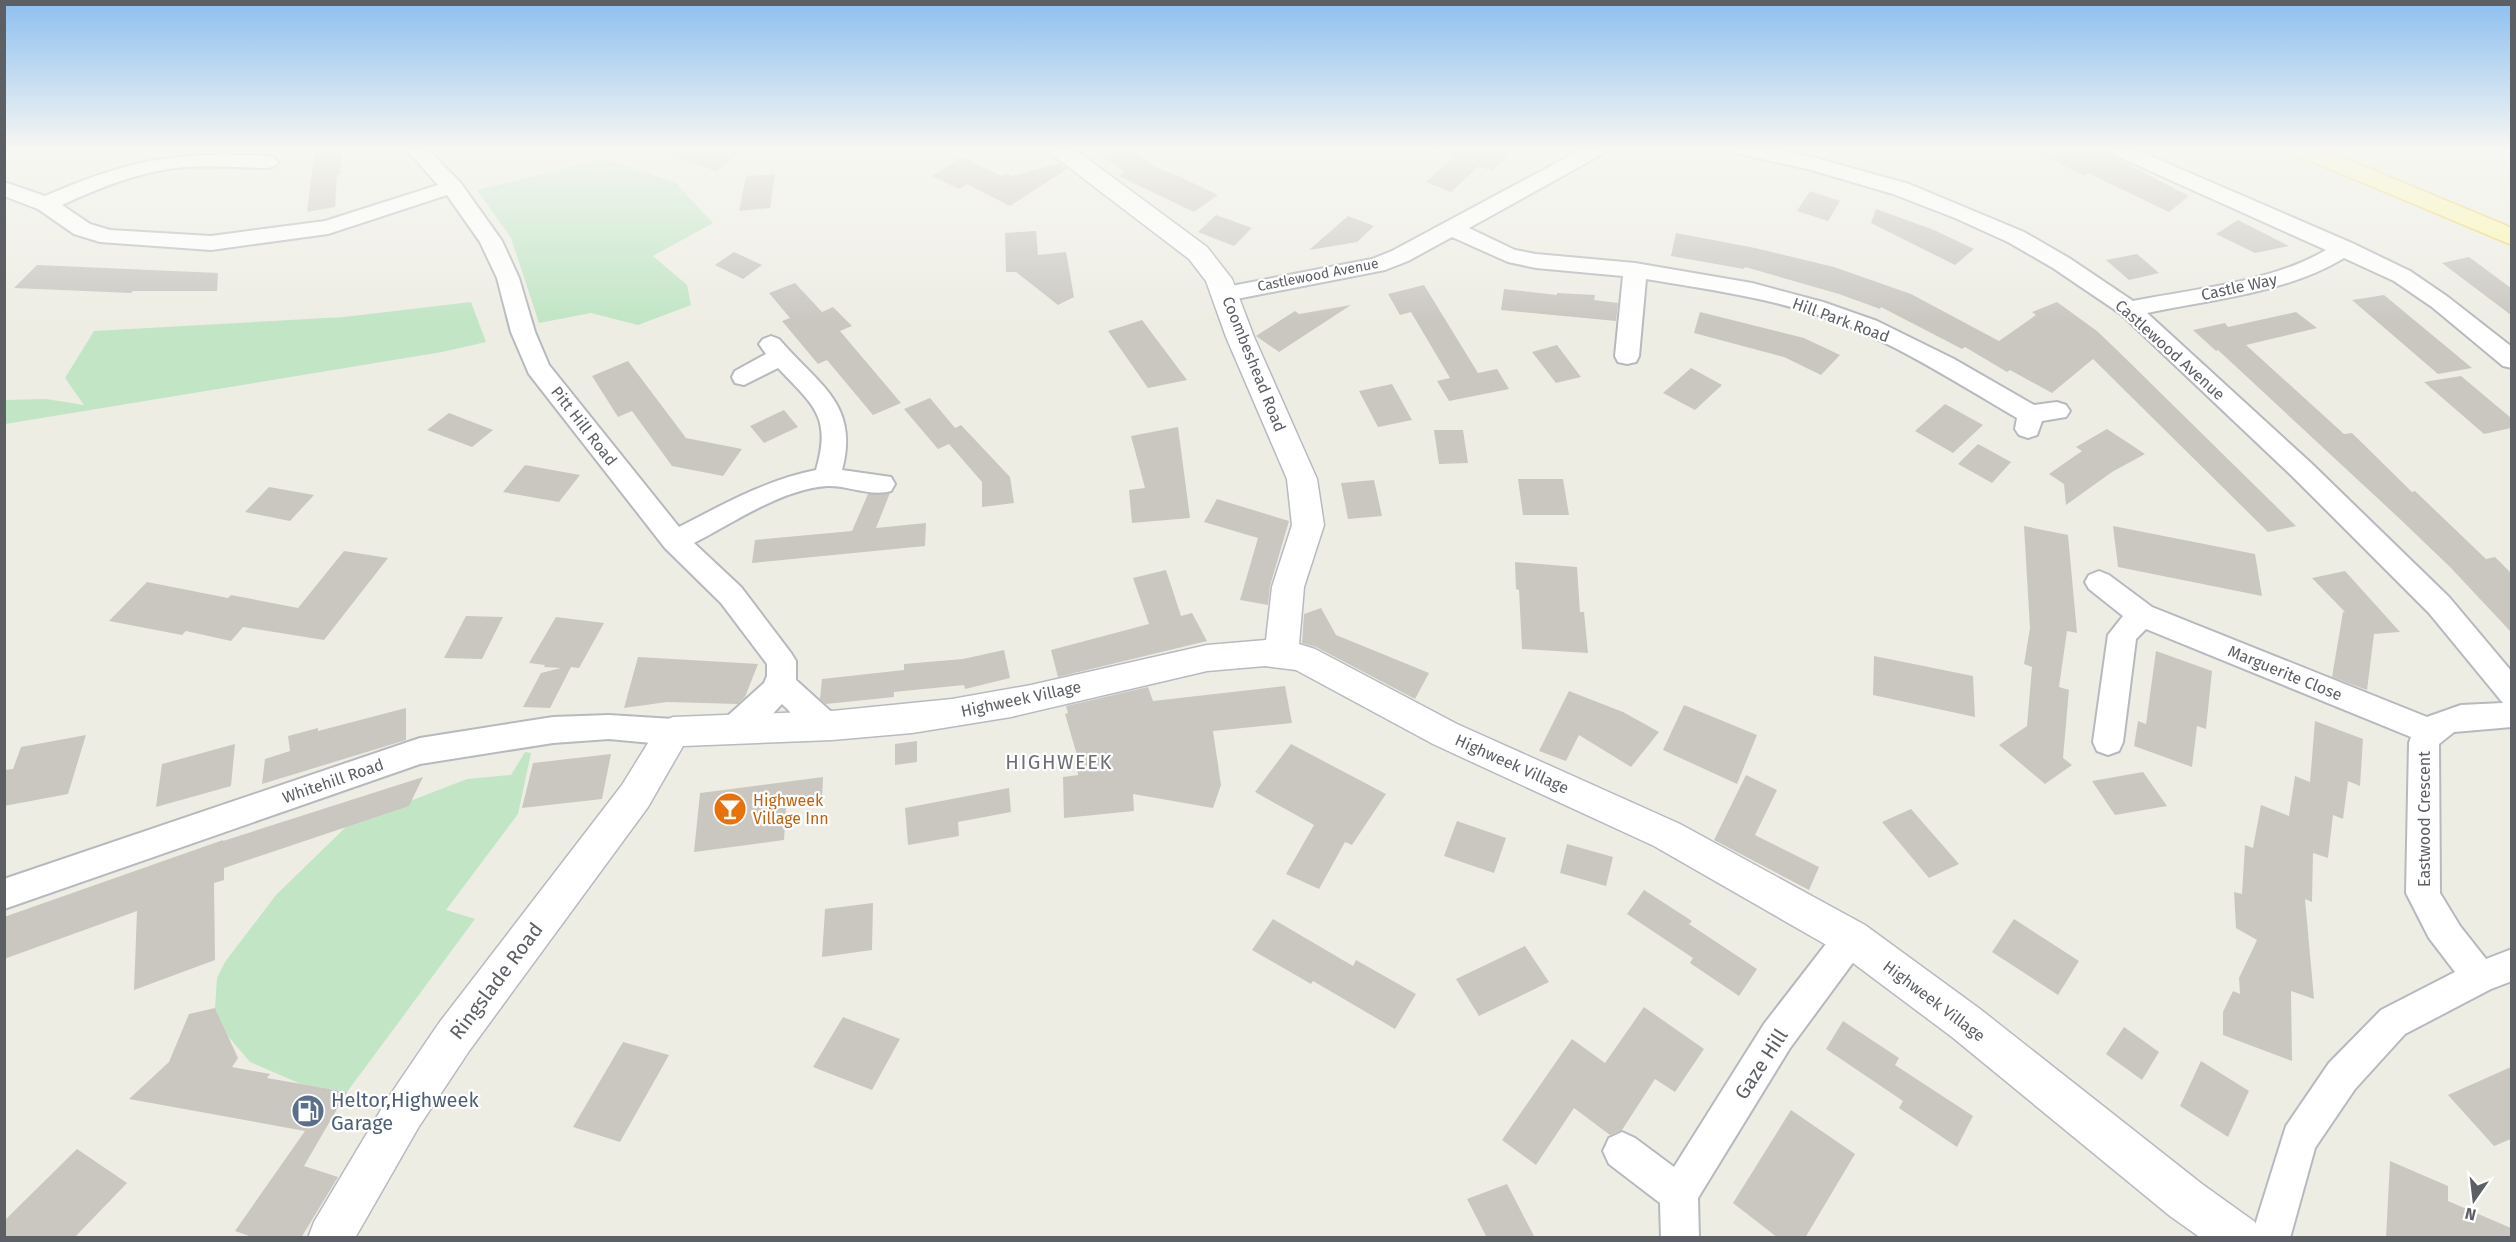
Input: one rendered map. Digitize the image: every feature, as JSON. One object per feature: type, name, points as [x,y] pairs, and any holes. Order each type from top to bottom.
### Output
[{"type":"main road","points":[[2437,206],[2511,237]]},
{"type":"street","points":[[49,206],[82,229],[108,237],[211,243],[328,227],[393,206]]},
{"type":"street","name":"Pitt Hill Road","points":[[466,206],[491,241],[508,278],[523,332],[538,368],[675,541],[731,595],[781,661],[783,673],[780,684]]},
{"type":"street","name":"Coombeshead Road","points":[[1139,206],[1198,253],[1214,270],[1226,294],[1240,337],[1302,479],[1308,525],[1288,587],[1281,652]]},
{"type":"street","name":"Castlewood Avenue","points":[[1226,294],[1377,265],[1400,256],[1492,206]]},
{"type":"street","name":"Castlewood Avenue","points":[[1945,206],[2016,237],[2061,263],[2129,309],[2302,470],[2439,605],[2511,694]]},
{"type":"street","points":[[2248,206],[2402,276],[2440,303],[2511,360]]},
{"type":"street","name":"Hill Park Road","points":[[1452,228],[1508,255],[1536,261],[1635,270],[1752,290],[1815,308],[1869,327],[1945,365],[2029,421],[2057,411]]},
{"type":"street","name":"Castle Way","points":[[2129,309],[2283,278],[2316,265],[2344,248]]},
{"type":"street","points":[[1626,360],[1635,270]]},
{"type":"street","points":[[744,377],[776,350],[814,388],[827,406],[837,433],[836,453],[827,477]]},
{"type":"street","points":[[675,541],[749,502],[788,485],[827,477],[882,484]]},
{"type":"street","name":"Marguerite Close","points":[[2099,582],[2142,615],[2428,731]]},
{"type":"street","points":[[2108,742],[2122,635],[2142,615]]},
{"type":"street","name":"Highweek Village","points":[[673,732],[910,720],[981,709],[1189,661],[1236,653],[1281,652],[1303,658],[1445,734],[1667,835],[1851,938],[1966,1023],[2186,1200],[2239,1238]]},
{"type":"street","points":[[733,730],[754,713],[780,684],[825,726]]},
{"type":"street","name":"Eastwood Crescent","points":[[2496,971],[2447,936],[2430,910],[2423,893],[2424,742],[2428,731],[2444,720],[2511,715]]},
{"type":"street","name":"Whitehill Road","points":[[4,894],[420,751],[553,730],[609,727],[673,732]]},
{"type":"street","name":"Ringslade Road","points":[[330,1238],[403,1113],[454,1037],[635,796],[673,732]]},
{"type":"street","name":"Gaze Hill","points":[[1679,1194],[1777,1036],[1851,938]]},
{"type":"street","points":[[2270,1238],[2299,1139],[2342,1076],[2393,1022],[2496,971]]},
{"type":"street","points":[[1622,1151],[1679,1194],[1680,1238]]},
{"type":"green space","points":[[488,206],[697,206],[713,223],[653,256],[687,285],[691,305],[638,325],[591,313],[539,323],[511,238]]},
{"type":"green space","points":[[471,302],[486,342],[442,352],[5,424],[5,400],[46,399],[84,405],[65,378],[94,331],[344,317]]},
{"type":"green space","points":[[525,752],[531,753],[518,814],[446,910],[475,919],[347,1092],[301,1084],[250,1062],[228,1036],[215,1008],[217,978],[225,962],[276,895],[348,825],[467,779],[511,775]]},
{"type":"building","points":[[308,206],[335,206],[335,207],[307,212]]},
{"type":"building","points":[[740,206],[770,206],[770,208],[739,211]]},
{"type":"building","points":[[1181,206],[1203,206],[1194,212]]},
{"type":"building","points":[[1800,206],[1837,206],[1828,221],[1797,211]]},
{"type":"building","points":[[2156,206],[2177,206],[2169,212]]},
{"type":"building","points":[[1876,209],[1934,230],[1974,249],[1955,265],[1871,223]]},
{"type":"building","points":[[1216,215],[1252,228],[1234,246],[1198,232]]},
{"type":"building","points":[[1348,216],[1374,226],[1357,242],[1309,250]]},
{"type":"building","points":[[2238,220],[2289,246],[2255,253],[2216,234]]},
{"type":"building","points":[[1036,231],[1038,255],[1066,252],[1074,297],[1058,305],[1016,272],[1006,272],[1005,233]]},
{"type":"building","points":[[1676,233],[1755,248],[1834,267],[1911,294],[1999,341],[2036,315],[2032,312],[2057,302],[2097,331],[2296,526],[2268,532],[2093,359],[2052,393],[2010,370],[2007,372],[1965,347],[1962,349],[1881,307],[1880,309],[1839,294],[1745,267],[1744,269],[1671,256]]},
{"type":"building","points":[[734,252],[762,265],[743,279],[715,265]]},
{"type":"building","points":[[2137,254],[2159,273],[2129,280],[2106,260]]},
{"type":"building","points":[[2469,257],[2511,288],[2511,315],[2442,263]]},
{"type":"building","points":[[37,265],[218,273],[217,291],[133,291],[131,293],[14,288]]},
{"type":"building","points":[[795,283],[822,312],[833,307],[852,326],[840,331],[901,403],[873,415],[827,360],[818,364],[782,321],[790,318],[769,293]]},
{"type":"building","points":[[1424,285],[1478,373],[1497,369],[1509,389],[1449,401],[1437,381],[1450,378],[1411,312],[1400,315],[1388,294]]},
{"type":"building","points":[[1504,289],[1557,295],[1557,293],[1595,295],[1594,300],[1618,303],[1616,321],[1501,310]]},
{"type":"building","points":[[2384,295],[2472,368],[2438,374],[2352,300]]},
{"type":"building","points":[[1351,305],[1279,352],[1256,336],[1295,311],[1299,314]]},
{"type":"building","points":[[1700,312],[1804,338],[1840,355],[1821,375],[1784,357],[1694,333]]},
{"type":"building","points":[[2296,312],[2317,328],[2246,345],[2344,434],[2352,433],[2412,492],[2415,491],[2486,559],[2495,557],[2511,573],[2511,632],[2450,567],[2401,520],[2218,350],[2216,351],[2193,330],[2225,323],[2228,327]]},
{"type":"building","points":[[1142,320],[1187,380],[1148,388],[1108,331]]},
{"type":"building","points":[[1557,345],[1581,377],[1556,383],[1532,352]]},
{"type":"building","points":[[628,361],[686,438],[742,449],[723,476],[672,466],[632,411],[618,417],[592,376]]},
{"type":"building","points":[[1691,368],[1722,385],[1695,410],[1663,393]]},
{"type":"building","points":[[2461,376],[2511,418],[2511,428],[2484,434],[2424,382]]},
{"type":"building","points":[[1392,384],[1412,420],[1378,427],[1359,391]]},
{"type":"building","points":[[930,398],[955,428],[961,425],[1010,477],[1014,503],[982,507],[982,482],[949,444],[938,449],[904,409]]},
{"type":"building","points":[[1945,404],[1983,425],[1953,453],[1915,431]]},
{"type":"building","points":[[784,410],[798,427],[764,443],[750,426]]},
{"type":"building","points":[[449,413],[493,430],[472,447],[427,430]]},
{"type":"building","points":[[1178,427],[1190,518],[1132,523],[1129,490],[1145,488],[1131,436]]},
{"type":"building","points":[[2107,429],[2145,454],[2112,472],[2066,505],[2064,484],[2049,474],[2082,451],[2076,447]]},
{"type":"building","points":[[1434,430],[1463,430],[1468,463],[1439,464]]},
{"type":"building","points":[[1978,444],[2011,462],[1992,483],[1958,464]]},
{"type":"building","points":[[525,465],[580,475],[559,502],[503,492]]},
{"type":"building","points":[[1518,479],[1563,479],[1569,515],[1523,515]]},
{"type":"building","points":[[1374,480],[1382,516],[1348,519],[1341,483]]},
{"type":"building","points":[[269,487],[314,495],[290,521],[245,512]]},
{"type":"building","points":[[890,493],[876,528],[926,523],[925,546],[752,563],[755,540],[852,531],[868,494]]},
{"type":"building","points":[[1217,499],[1289,521],[1270,586],[1268,605],[1240,600],[1258,538],[1204,522]]},
{"type":"building","points":[[2024,526],[2068,535],[2077,633],[2067,631],[2059,687],[2069,690],[2063,758],[2072,765],[2045,784],[1999,745],[2027,726],[2032,667],[2024,664],[2030,628]]},
{"type":"building","points":[[2113,526],[2255,554],[2262,596],[2118,567]]},
{"type":"building","points":[[344,551],[388,558],[324,640],[243,627],[231,641],[186,631],[182,635],[109,621],[147,582],[228,598],[231,595],[298,608]]},
{"type":"building","points":[[1515,562],[1577,567],[1580,612],[1584,612],[1588,653],[1522,649]]},
{"type":"building","points":[[1166,570],[1181,616],[1192,613],[1207,641],[1058,677],[1051,650],[1149,624],[1133,578]]},
{"type":"building","points":[[2345,571],[2400,632],[2374,634],[2367,690],[2332,677],[2343,612],[2345,612],[2312,578]]},
{"type":"building","points":[[1321,608],[1336,635],[1429,673],[1415,699],[1316,647],[1302,643],[1304,614]]},
{"type":"building","points":[[466,616],[503,617],[482,659],[444,658]]},
{"type":"building","points":[[556,617],[604,623],[579,668],[571,667],[550,708],[523,707],[541,673],[561,668],[529,663]]},
{"type":"building","points":[[1004,650],[1010,678],[965,689],[964,685],[894,692],[894,697],[826,704],[820,699],[822,679],[904,670],[904,664],[963,659]]},
{"type":"building","points":[[2156,651],[2212,671],[2206,729],[2197,726],[2192,767],[2134,746],[2138,721],[2146,724]]},
{"type":"building","points":[[1874,656],[1973,676],[1975,717],[1873,695]]},
{"type":"building","points":[[638,657],[758,664],[745,697],[738,704],[667,702],[624,708]]},
{"type":"building","points":[[1285,686],[1292,723],[1213,731],[1221,785],[1213,808],[1133,794],[1134,811],[1064,818],[1063,777],[1078,775],[1076,762],[1079,762],[1065,714],[1068,713],[1066,706],[1148,687],[1153,701]]},
{"type":"building","points":[[1569,691],[1623,712],[1659,732],[1631,767],[1579,735],[1566,761],[1539,751]]},
{"type":"building","points":[[1684,705],[1757,735],[1737,784],[1663,750]]},
{"type":"building","points":[[406,708],[406,740],[262,784],[265,759],[290,751],[288,736],[318,728],[318,731]]},
{"type":"building","points":[[2315,721],[2363,739],[2360,786],[2348,781],[2343,819],[2333,815],[2328,858],[2313,853],[2312,902],[2305,899],[2314,999],[2291,991],[2292,1061],[2223,1035],[2223,1012],[2233,991],[2240,994],[2239,978],[2257,940],[2236,928],[2234,892],[2242,894],[2245,845],[2253,848],[2261,805],[2289,816],[2295,776],[2310,782]]},
{"type":"building","points":[[86,735],[68,794],[4,806],[4,770],[13,769],[21,747]]},
{"type":"building","points":[[917,741],[917,762],[895,765],[895,744]]},
{"type":"building","points":[[235,744],[231,786],[156,807],[162,764]]},
{"type":"building","points":[[1291,744],[1386,794],[1352,845],[1345,842],[1319,889],[1286,874],[1314,825],[1255,792]]},
{"type":"building","points":[[611,754],[602,799],[522,808],[533,763]]},
{"type":"building","points":[[2143,772],[2167,806],[2115,815],[2092,781]]},
{"type":"building","points":[[1746,775],[1777,790],[1755,835],[1819,867],[1809,890],[1714,840]]},
{"type":"building","points":[[423,777],[409,806],[224,868],[224,880],[214,883],[215,960],[134,990],[137,911],[4,959],[4,917],[223,840]]},
{"type":"building","points":[[823,777],[822,803],[786,807],[784,840],[694,852],[700,793]]},
{"type":"building","points":[[1009,788],[1011,812],[958,822],[959,836],[908,845],[905,808]]},
{"type":"building","points":[[1911,809],[1959,864],[1929,878],[1882,822]]},
{"type":"building","points":[[1457,821],[1506,838],[1494,873],[1444,856]]},
{"type":"building","points":[[1567,844],[1613,857],[1606,886],[1560,873]]},
{"type":"building","points":[[1644,890],[1692,921],[1689,924],[1757,969],[1739,996],[1690,963],[1693,958],[1627,914]]},
{"type":"building","points":[[873,903],[872,950],[822,957],[825,909]]},
{"type":"building","points":[[1273,919],[1353,966],[1356,960],[1416,994],[1395,1029],[1313,981],[1311,984],[1252,950]]},
{"type":"building","points":[[2014,919],[2079,961],[2058,995],[1992,952]]},
{"type":"building","points":[[1525,946],[1549,982],[1479,1016],[1456,979]]},
{"type":"building","points":[[1644,1007],[1704,1049],[1675,1092],[1655,1079],[1622,1130],[1610,1135],[1574,1108],[1536,1165],[1502,1140],[1572,1039],[1605,1063]]},
{"type":"building","points":[[215,1008],[238,1058],[232,1067],[270,1074],[267,1078],[347,1092],[304,1166],[338,1177],[301,1238],[255,1238],[235,1231],[305,1131],[129,1099],[169,1062],[189,1014]]},
{"type":"building","points":[[843,1017],[900,1039],[872,1090],[813,1067]]},
{"type":"building","points":[[1843,1021],[1899,1058],[1895,1065],[1973,1116],[1957,1147],[1899,1108],[1903,1101],[1826,1049]]},
{"type":"building","points":[[2124,1027],[2159,1052],[2142,1080],[2106,1054]]},
{"type":"building","points":[[623,1042],[669,1055],[620,1142],[573,1127]]},
{"type":"building","points":[[2201,1061],[2249,1091],[2228,1137],[2180,1106]]},
{"type":"building","points":[[2511,1067],[2511,1139],[2494,1146],[2448,1095]]},
{"type":"building","points":[[1791,1110],[1855,1154],[1805,1238],[1778,1238],[1733,1203]]},
{"type":"building","points":[[77,1149],[127,1183],[74,1238],[4,1238],[4,1221]]},
{"type":"building","points":[[2390,1161],[2448,1186],[2448,1201],[2511,1228],[2511,1238],[2386,1238]]},
{"type":"building","points":[[1507,1184],[1535,1238],[1487,1238],[1467,1199]]},
{"type":"place","name":"Highweek Village Inn","points":[[730,809]]},
{"type":"place","name":"Heltor,Highweek Garage","points":[[308,1111]]},
{"type":"district","name":"HIGHWEEK","points":[[1059,762]]}]
